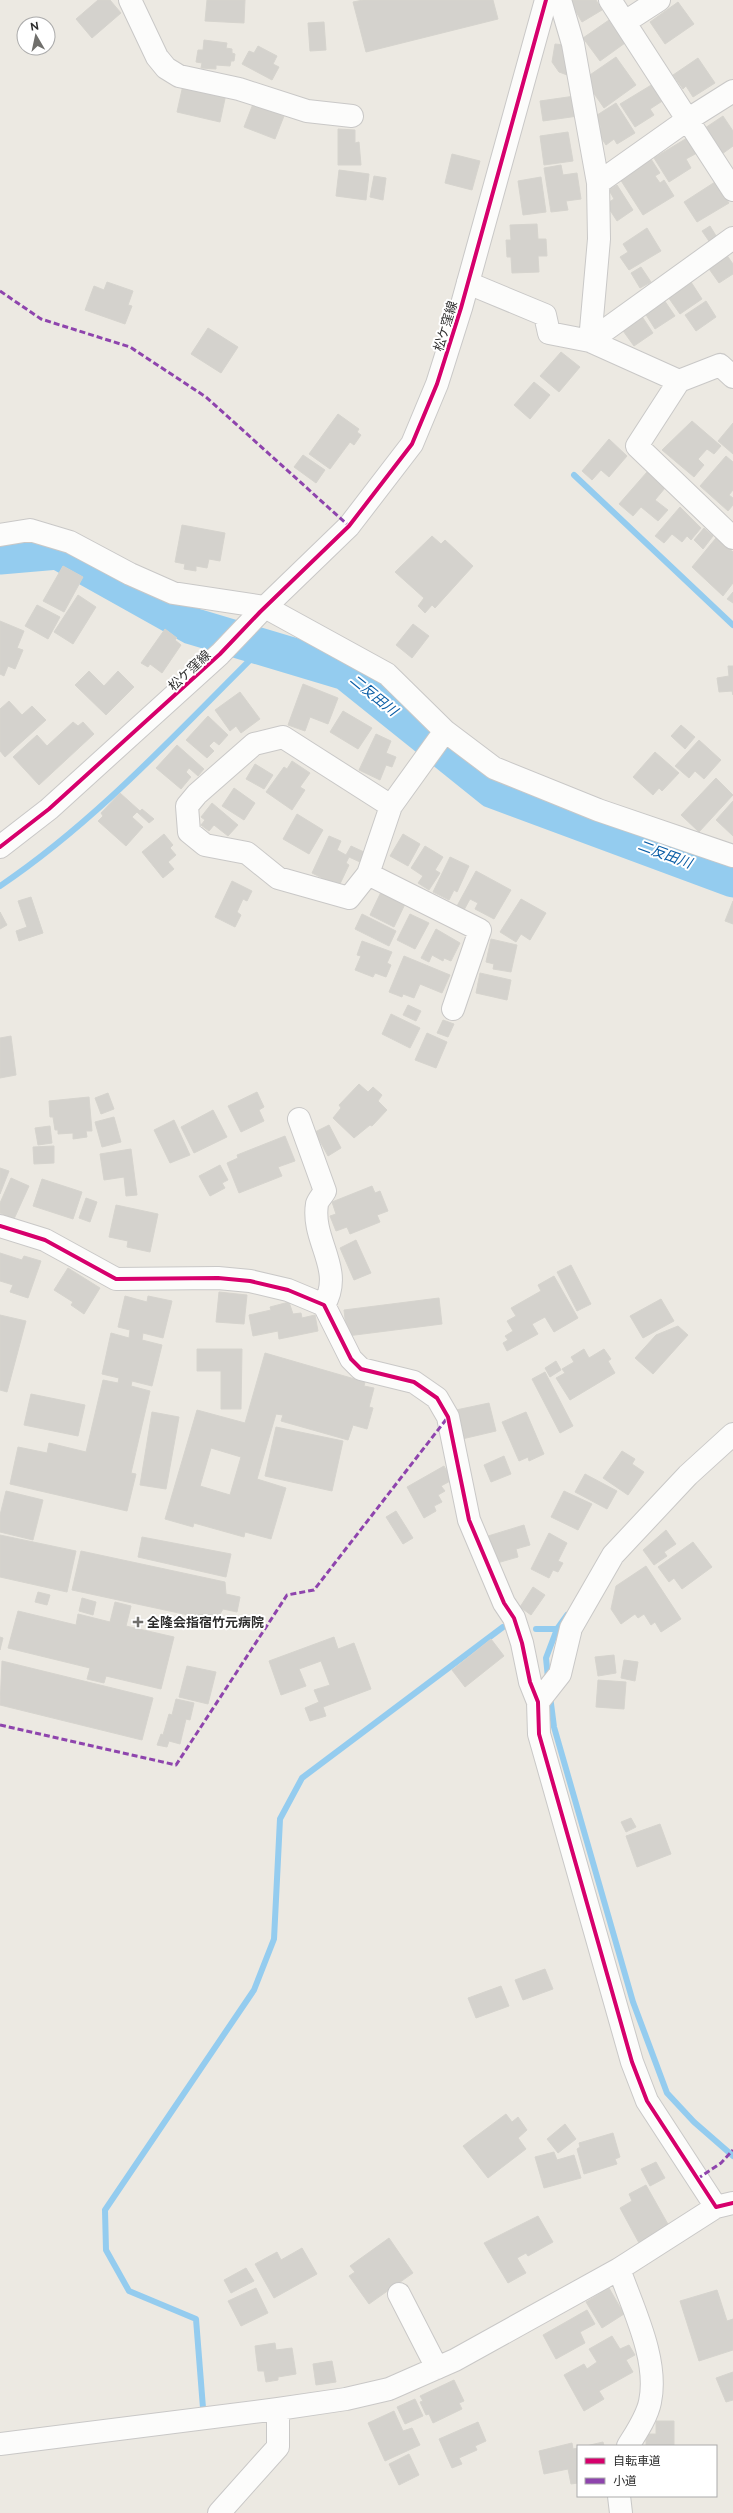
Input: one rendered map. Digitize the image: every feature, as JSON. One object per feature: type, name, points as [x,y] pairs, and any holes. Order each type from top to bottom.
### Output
[{"type":"street","points":[[130,0],[157,57],[166,68],[179,76],[239,89],[307,111],[352,116]]},
{"type":"street","name":"松ケ窪線","points":[[0,847],[50,809],[220,654],[349,526],[412,444],[437,384],[468,283],[546,0]]},
{"type":"street","points":[[560,0],[573,44],[598,184],[599,239],[590,341]]},
{"type":"street","points":[[610,0],[733,190]]},
{"type":"street","points":[[625,22],[659,0]]},
{"type":"street","points":[[598,184],[687,120],[733,91]]},
{"type":"street","points":[[590,341],[733,238]]},
{"type":"street","points":[[468,283],[545,315],[549,333],[590,341],[679,381]]},
{"type":"street","points":[[733,377],[720,365],[679,381],[637,446],[733,538]]},
{"type":"street","points":[[0,536],[30,530],[70,542],[130,574],[173,593],[263,610],[387,674],[445,731],[494,768],[598,810],[733,856]]},
{"type":"street","points":[[391,806],[283,737],[254,744],[196,794],[186,806],[188,832],[205,845],[247,853],[278,878],[349,898],[368,874],[391,806],[445,731]]},
{"type":"street","points":[[368,874],[480,930],[453,1009]]},
{"type":"street","points":[[299,1119],[325,1191],[317,1203],[319,1226],[332,1284],[324,1305]]},
{"type":"street","points":[[0,1226],[45,1240],[116,1279],[218,1278],[250,1281],[288,1290],[324,1305],[347,1353],[361,1369],[414,1382],[437,1398],[448,1417],[469,1520],[504,1603],[514,1618],[530,1682],[538,1702],[541,1741],[632,2062],[647,2101],[724,2205],[619,2269],[437,2368],[389,2389],[346,2399],[278,2409],[0,2444]]},
{"type":"street","points":[[538,1702],[560,1674],[572,1628],[613,1555],[688,1475],[733,1434]]},
{"type":"street","points":[[619,2269],[650,2360],[653,2382],[650,2404],[629,2445]]},
{"type":"street","points":[[399,2294],[437,2368]]},
{"type":"street","points":[[219,2513],[278,2447],[278,2409]]},
{"type":"street","points":[[619,2497],[621,2513]]},
{"type":"building","points":[[98,0],[110,0],[121,13],[92,38],[76,19]]},
{"type":"building","points":[[207,0],[245,0],[244,23],[205,21]]},
{"type":"building","points":[[363,0],[493,0],[498,19],[366,52],[353,2]]},
{"type":"building","points":[[569,0],[596,0],[602,10],[582,22]]},
{"type":"building","points":[[678,2],[694,24],[665,44],[650,22]]},
{"type":"building","points":[[609,20],[625,43],[600,61],[583,38]]},
{"type":"building","points":[[324,22],[326,50],[310,51],[308,23]]},
{"type":"building","points":[[204,40],[227,43],[226,48],[232,49],[232,53],[235,54],[234,61],[231,61],[230,66],[216,65],[216,69],[201,68],[202,63],[196,62],[198,50],[203,50]]},
{"type":"building","points":[[555,44],[565,45],[570,76],[559,72],[552,62]]},
{"type":"building","points":[[258,46],[277,56],[273,64],[279,67],[272,80],[242,64],[249,51],[254,53]]},
{"type":"building","points":[[616,57],[636,85],[604,108],[584,79]]},
{"type":"building","points":[[698,58],[715,83],[693,97],[686,86],[683,89],[673,75]]},
{"type":"building","points":[[653,84],[664,100],[650,109],[654,115],[635,127],[620,104]]},
{"type":"building","points":[[183,85],[226,94],[220,122],[177,112]]},
{"type":"building","points":[[575,96],[578,116],[543,121],[540,101]]},
{"type":"building","points":[[616,103],[635,133],[617,144],[614,139],[606,145],[596,130],[601,127],[594,117]]},
{"type":"building","points":[[253,104],[284,116],[275,139],[244,127]]},
{"type":"building","points":[[723,116],[733,131],[733,146],[722,154],[705,128]]},
{"type":"building","points":[[338,129],[355,130],[355,143],[359,142],[361,165],[338,165]]},
{"type":"building","points":[[568,132],[573,161],[544,165],[540,136]]},
{"type":"building","points":[[687,138],[697,153],[686,159],[691,168],[669,182],[654,158]]},
{"type":"building","points":[[452,154],[480,161],[472,190],[445,183]]},
{"type":"building","points":[[651,159],[660,173],[655,176],[660,183],[664,180],[674,196],[643,215],[620,179]]},
{"type":"building","points":[[561,165],[563,175],[577,173],[581,199],[566,201],[568,210],[551,212],[544,168]]},
{"type":"building","points":[[339,170],[369,174],[366,200],[336,196]]},
{"type":"building","points":[[374,176],[386,178],[383,200],[370,197]]},
{"type":"building","points":[[541,177],[546,212],[523,215],[518,181]]},
{"type":"building","points":[[715,182],[729,203],[697,222],[684,202]]},
{"type":"building","points":[[617,185],[633,210],[617,221],[606,204],[614,199],[609,190]]},
{"type":"building","points":[[537,224],[538,239],[546,239],[547,256],[538,256],[539,272],[512,273],[511,257],[507,257],[506,240],[511,240],[510,225]]},
{"type":"building","points":[[710,226],[718,239],[711,244],[702,231]]},
{"type":"building","points":[[647,228],[661,251],[629,270],[620,257],[628,252],[623,244]]},
{"type":"building","points":[[726,254],[733,264],[733,274],[719,283],[707,266]]},
{"type":"building","points":[[641,267],[651,282],[640,288],[631,273]]},
{"type":"building","points":[[107,282],[133,291],[128,305],[132,306],[125,324],[85,310],[94,286],[104,290]]},
{"type":"building","points":[[691,282],[702,299],[680,314],[668,297]]},
{"type":"building","points":[[662,297],[675,316],[655,329],[643,310]]},
{"type":"building","points":[[706,301],[716,317],[696,331],[685,315]]},
{"type":"building","points":[[641,315],[653,333],[634,346],[621,328]]},
{"type":"building","points":[[208,328],[238,347],[221,373],[191,354]]},
{"type":"building","points":[[561,352],[580,367],[559,392],[540,376]]},
{"type":"building","points":[[534,382],[550,395],[530,419],[514,405]]},
{"type":"building","points":[[338,414],[359,429],[357,432],[361,435],[354,445],[350,442],[330,469],[309,454]]},
{"type":"building","points":[[692,421],[721,446],[714,454],[707,449],[698,459],[704,465],[694,477],[662,450]]},
{"type":"building","points":[[733,423],[733,454],[718,441]]},
{"type":"building","points":[[609,439],[627,456],[609,477],[601,470],[592,480],[582,471]]},
{"type":"building","points":[[303,455],[325,470],[316,483],[294,467]]},
{"type":"building","points":[[726,456],[733,462],[733,490],[729,495],[733,498],[733,505],[728,511],[700,486]]},
{"type":"building","points":[[647,472],[665,488],[655,500],[668,510],[658,521],[641,507],[633,516],[619,504]]},
{"type":"building","points":[[680,507],[701,528],[691,540],[687,536],[682,542],[672,534],[664,543],[655,536]]},
{"type":"building","points":[[182,525],[225,533],[220,561],[209,559],[207,568],[196,566],[196,571],[184,569],[185,564],[175,562]]},
{"type":"building","points":[[704,528],[713,536],[703,549],[694,540]]},
{"type":"building","points":[[432,536],[441,544],[445,540],[473,566],[435,608],[432,605],[425,613],[418,606],[424,598],[395,572]]},
{"type":"building","points":[[716,538],[733,552],[733,583],[723,596],[692,567]]},
{"type":"building","points":[[63,566],[83,577],[64,612],[43,601]]},
{"type":"building","points":[[733,592],[733,603],[727,599]]},
{"type":"building","points":[[78,595],[96,607],[73,644],[54,632]]},
{"type":"building","points":[[37,605],[60,617],[48,639],[25,626]]},
{"type":"building","points":[[0,621],[24,631],[17,648],[23,650],[15,669],[8,666],[4,676],[0,674]]},
{"type":"building","points":[[413,624],[429,636],[412,658],[396,645]]},
{"type":"building","points":[[165,629],[177,638],[175,640],[181,645],[162,673],[150,664],[148,667],[141,663]]},
{"type":"building","points":[[728,666],[733,666],[733,695],[732,691],[719,692],[717,678],[729,676]]},
{"type":"building","points":[[89,671],[104,686],[118,671],[134,687],[106,715],[75,685]]},
{"type":"building","points":[[303,684],[338,698],[328,724],[310,717],[305,731],[288,725]]},
{"type":"building","points":[[240,692],[260,719],[241,733],[236,726],[230,731],[215,710]]},
{"type":"building","points":[[9,701],[22,715],[32,706],[46,720],[5,757],[0,751],[0,709]]},
{"type":"building","points":[[343,711],[372,728],[358,749],[330,732]]},
{"type":"building","points":[[208,716],[228,735],[219,745],[214,741],[209,746],[214,751],[207,758],[186,740]]},
{"type":"building","points":[[73,722],[78,726],[83,722],[94,734],[39,785],[13,757],[37,735],[47,746]]},
{"type":"building","points":[[681,725],[695,737],[685,749],[671,736]]},
{"type":"building","points":[[376,734],[391,741],[386,753],[396,757],[392,767],[386,765],[380,780],[359,770]]},
{"type":"building","points":[[699,740],[721,760],[704,779],[695,771],[689,778],[675,766]]},
{"type":"building","points":[[177,745],[204,769],[198,776],[189,768],[186,772],[191,777],[181,789],[156,768]]},
{"type":"building","points":[[655,752],[679,773],[662,791],[659,788],[653,795],[633,777]]},
{"type":"building","points":[[292,761],[310,773],[300,787],[305,790],[292,810],[266,792],[284,767],[287,769]]},
{"type":"building","points":[[255,764],[273,775],[264,789],[246,779]]},
{"type":"building","points":[[716,778],[733,795],[699,832],[681,815]]},
{"type":"building","points":[[234,788],[255,803],[244,820],[222,806]]},
{"type":"building","points":[[120,793],[140,811],[142,809],[154,819],[149,823],[137,812],[132,817],[143,827],[126,846],[98,821],[103,816],[101,813]]},
{"type":"building","points":[[733,801],[733,836],[716,820]]},
{"type":"building","points":[[212,803],[238,825],[228,836],[214,825],[209,831],[201,825],[205,820],[201,817]]},
{"type":"building","points":[[297,814],[323,830],[309,854],[283,839]]},
{"type":"building","points":[[164,834],[173,845],[170,848],[176,855],[168,862],[174,869],[163,878],[142,852]]},
{"type":"building","points":[[403,834],[420,844],[408,866],[390,856]]},
{"type":"building","points":[[329,836],[341,841],[337,850],[346,855],[351,846],[364,852],[360,862],[349,857],[346,863],[349,865],[339,886],[312,873]]},
{"type":"building","points":[[425,846],[443,857],[435,870],[440,873],[429,890],[418,883],[423,876],[411,868]]},
{"type":"building","points":[[450,857],[469,866],[457,892],[454,890],[449,900],[433,892]]},
{"type":"building","points":[[476,871],[511,890],[494,919],[475,909],[478,903],[470,899],[464,910],[457,906]]},
{"type":"building","points":[[232,881],[252,891],[247,901],[243,899],[237,912],[241,915],[235,927],[215,917]]},
{"type":"building","points":[[382,890],[406,902],[394,927],[370,915]]},
{"type":"building","points":[[31,897],[43,933],[19,941],[16,931],[27,927],[18,901]]},
{"type":"building","points":[[521,899],[546,913],[530,940],[521,934],[516,942],[500,932]]},
{"type":"building","points":[[733,901],[733,924],[725,921]]},
{"type":"building","points":[[0,912],[7,925],[0,929]]},
{"type":"building","points":[[362,914],[396,931],[389,946],[355,929]]},
{"type":"building","points":[[410,914],[429,923],[415,949],[397,940]]},
{"type":"building","points":[[436,929],[460,943],[451,961],[444,958],[443,961],[432,955],[429,962],[421,958]]},
{"type":"building","points":[[491,939],[517,945],[511,972],[493,969],[494,964],[486,962]]},
{"type":"building","points":[[362,941],[392,952],[387,963],[391,965],[386,977],[375,973],[373,977],[355,970],[361,956],[357,955]]},
{"type":"building","points":[[404,956],[450,975],[442,993],[420,984],[414,998],[403,994],[402,997],[389,992]]},
{"type":"building","points":[[480,973],[511,980],[507,1000],[476,993]]},
{"type":"building","points":[[408,1005],[421,1011],[416,1021],[403,1015]]},
{"type":"building","points":[[391,1014],[420,1028],[410,1048],[382,1034]]},
{"type":"building","points":[[443,1020],[454,1024],[448,1037],[437,1033]]},
{"type":"building","points":[[427,1033],[447,1042],[436,1068],[415,1060]]},
{"type":"building","points":[[11,1036],[16,1075],[0,1078],[0,1038]]},
{"type":"building","points":[[359,1084],[368,1092],[373,1087],[382,1095],[378,1101],[387,1110],[372,1126],[370,1125],[354,1138],[333,1118],[341,1108],[339,1105]]},
{"type":"building","points":[[257,1092],[264,1107],[259,1110],[264,1121],[241,1132],[228,1106]]},
{"type":"building","points":[[108,1093],[114,1109],[101,1114],[95,1098]]},
{"type":"building","points":[[89,1097],[92,1131],[86,1131],[87,1137],[73,1139],[73,1133],[58,1134],[58,1130],[55,1130],[53,1117],[50,1117],[49,1101]]},
{"type":"building","points":[[213,1110],[227,1137],[194,1153],[181,1127]]},
{"type":"building","points":[[114,1117],[121,1142],[102,1147],[95,1122]]},
{"type":"building","points":[[174,1120],[190,1155],[170,1163],[154,1130]]},
{"type":"building","points":[[329,1125],[341,1148],[328,1156],[315,1132]]},
{"type":"building","points":[[50,1126],[52,1143],[38,1145],[35,1128]]},
{"type":"building","points":[[285,1136],[295,1161],[278,1167],[282,1176],[239,1193],[227,1163],[238,1158],[237,1155]]},
{"type":"building","points":[[54,1146],[54,1163],[34,1164],[33,1147]]},
{"type":"building","points":[[131,1149],[137,1195],[126,1196],[124,1177],[104,1180],[100,1154]]},
{"type":"building","points":[[220,1165],[228,1180],[222,1183],[225,1188],[210,1196],[199,1176]]},
{"type":"building","points":[[0,1168],[9,1171],[0,1194]]},
{"type":"building","points":[[11,1178],[29,1186],[14,1219],[0,1213],[0,1203]]},
{"type":"building","points":[[42,1179],[82,1192],[73,1219],[33,1206]]},
{"type":"building","points":[[372,1186],[375,1193],[380,1191],[388,1211],[377,1215],[380,1222],[350,1234],[347,1227],[336,1231],[330,1216],[336,1214],[332,1202]]},
{"type":"building","points":[[86,1198],[97,1202],[90,1222],[79,1218]]},
{"type":"building","points":[[116,1205],[158,1214],[150,1252],[127,1247],[128,1241],[109,1237]]},
{"type":"building","points":[[356,1240],[371,1273],[354,1280],[340,1248]]},
{"type":"building","points":[[0,1253],[22,1260],[24,1256],[41,1261],[28,1298],[10,1292],[13,1285],[0,1281]]},
{"type":"building","points":[[571,1265],[591,1304],[577,1311],[557,1272]]},
{"type":"building","points":[[68,1268],[100,1288],[84,1314],[71,1305],[73,1302],[54,1290]]},
{"type":"building","points":[[554,1276],[578,1318],[554,1332],[545,1317],[532,1324],[538,1334],[507,1351],[503,1343],[508,1340],[505,1336],[513,1331],[507,1321],[516,1316],[511,1308],[541,1291],[538,1285]]},
{"type":"building","points":[[219,1292],[247,1295],[244,1324],[216,1322]]},
{"type":"building","points":[[125,1296],[147,1302],[148,1296],[172,1301],[163,1338],[143,1333],[142,1340],[162,1345],[152,1386],[132,1381],[131,1386],[150,1391],[131,1473],[136,1474],[127,1511],[10,1484],[18,1447],[47,1453],[49,1443],[86,1452],[103,1380],[118,1383],[119,1378],[102,1374],[111,1333],[129,1338],[130,1330],[118,1327]]},
{"type":"building","points":[[439,1298],[442,1324],[347,1336],[344,1310]]},
{"type":"building","points":[[661,1299],[674,1321],[643,1338],[630,1316]]},
{"type":"building","points":[[289,1302],[293,1314],[301,1313],[302,1318],[315,1315],[318,1331],[279,1339],[278,1331],[253,1336],[249,1315],[271,1310],[270,1307]]},
{"type":"building","points":[[0,1315],[26,1321],[7,1392],[0,1390]]},
{"type":"building","points":[[678,1326],[688,1335],[653,1374],[635,1358],[656,1335]]},
{"type":"building","points":[[197,1349],[242,1349],[241,1409],[221,1409],[221,1371],[197,1371]]},
{"type":"building","points":[[584,1349],[589,1358],[604,1349],[611,1359],[608,1361],[615,1373],[570,1400],[556,1378],[565,1373],[562,1369],[574,1362],[571,1357]]},
{"type":"building","points":[[265,1353],[365,1382],[364,1386],[374,1388],[369,1407],[373,1408],[367,1429],[353,1425],[348,1440],[281,1421],[283,1415],[276,1414],[257,1479],[286,1488],[271,1539],[245,1532],[244,1537],[194,1523],[193,1527],[165,1519],[197,1410],[245,1423]],"holes":[[[211,1448],[241,1457],[230,1495],[200,1486]]]},
{"type":"building","points":[[556,1361],[561,1370],[550,1377],[545,1368]]},
{"type":"building","points":[[545,1372],[573,1426],[560,1433],[532,1379]]},
{"type":"building","points":[[31,1394],[85,1405],[78,1436],[24,1425]]},
{"type":"building","points":[[489,1403],[496,1431],[462,1439],[456,1410]]},
{"type":"building","points":[[152,1412],[179,1417],[166,1489],[140,1485]]},
{"type":"building","points":[[526,1412],[544,1454],[529,1461],[528,1457],[519,1461],[502,1422]]},
{"type":"building","points":[[276,1427],[343,1441],[332,1491],[265,1476]]},
{"type":"building","points":[[622,1451],[635,1459],[632,1464],[644,1472],[628,1495],[603,1478]]},
{"type":"building","points":[[504,1456],[511,1474],[491,1482],[484,1465]]},
{"type":"building","points":[[444,1466],[452,1480],[441,1486],[445,1491],[438,1495],[442,1502],[434,1506],[436,1511],[424,1518],[407,1487]]},
{"type":"building","points":[[585,1474],[617,1491],[607,1509],[575,1492]]},
{"type":"building","points":[[6,1491],[43,1500],[33,1540],[0,1532],[0,1515]]},
{"type":"building","points":[[564,1491],[592,1504],[578,1530],[551,1517]]},
{"type":"building","points":[[396,1511],[413,1538],[403,1544],[386,1517]]},
{"type":"building","points":[[524,1525],[530,1545],[516,1549],[518,1557],[497,1563],[488,1536]]},
{"type":"building","points":[[666,1530],[676,1544],[664,1552],[667,1556],[654,1565],[643,1550]]},
{"type":"building","points":[[549,1533],[567,1543],[558,1561],[563,1563],[558,1572],[553,1570],[549,1578],[531,1569]]},
{"type":"building","points":[[0,1535],[76,1551],[67,1592],[0,1577]]},
{"type":"building","points":[[142,1537],[231,1554],[226,1577],[138,1557]]},
{"type":"building","points":[[693,1542],[712,1567],[682,1589],[674,1578],[669,1582],[658,1567]]},
{"type":"building","points":[[81,1551],[225,1582],[226,1594],[240,1597],[237,1612],[223,1609],[216,1621],[72,1590]]},
{"type":"building","points":[[646,1566],[681,1619],[661,1632],[655,1622],[651,1625],[644,1614],[638,1618],[635,1614],[621,1624],[611,1609],[616,1586]]},
{"type":"building","points":[[533,1587],[545,1595],[531,1615],[520,1607]]},
{"type":"building","points":[[38,1592],[50,1595],[47,1605],[35,1602]]},
{"type":"building","points":[[82,1598],[96,1602],[93,1615],[79,1611]]},
{"type":"building","points":[[115,1602],[131,1606],[126,1626],[174,1637],[161,1689],[106,1676],[104,1683],[87,1679],[90,1668],[8,1648],[18,1611],[76,1625],[78,1614],[110,1622]]},
{"type":"building","points":[[0,1637],[3,1638],[0,1650]]},
{"type":"building","points":[[334,1637],[338,1649],[354,1643],[371,1689],[323,1707],[326,1716],[310,1721],[305,1708],[319,1702],[314,1690],[330,1685],[321,1661],[299,1669],[306,1686],[281,1695],[269,1661]]},
{"type":"building","points":[[491,1639],[504,1656],[465,1687],[452,1670]]},
{"type":"building","points":[[614,1655],[616,1673],[598,1676],[595,1657]]},
{"type":"building","points":[[624,1660],[638,1662],[635,1681],[621,1678]]},
{"type":"building","points":[[2,1661],[153,1698],[142,1740],[0,1705]]},
{"type":"building","points":[[187,1666],[216,1672],[208,1704],[179,1697]]},
{"type":"building","points":[[598,1680],[626,1682],[624,1709],[596,1707]]},
{"type":"building","points":[[176,1699],[194,1703],[190,1720],[186,1719],[180,1744],[169,1741],[167,1747],[157,1745],[161,1734],[163,1735],[169,1714],[172,1715]]},
{"type":"building","points":[[631,1818],[636,1827],[626,1832],[621,1822]]},
{"type":"building","points":[[660,1824],[671,1854],[637,1867],[626,1836]]},
{"type":"building","points":[[545,1969],[553,1989],[523,2000],[515,1980]]},
{"type":"building","points":[[501,1986],[509,2006],[476,2018],[468,1998]]},
{"type":"building","points":[[506,2114],[512,2122],[518,2117],[527,2130],[518,2138],[526,2149],[488,2178],[463,2146]]},
{"type":"building","points":[[565,2124],[576,2139],[558,2153],[547,2139]]},
{"type":"building","points":[[613,2133],[620,2157],[615,2159],[617,2164],[584,2174],[577,2149],[580,2147],[579,2143]]},
{"type":"building","points":[[554,2152],[557,2160],[574,2155],[581,2178],[544,2188],[535,2157]]},
{"type":"building","points":[[656,2162],[665,2178],[650,2186],[641,2169]]},
{"type":"building","points":[[646,2185],[669,2226],[639,2243],[620,2208],[632,2201],[629,2194]]},
{"type":"building","points":[[538,2216],[553,2242],[528,2256],[526,2253],[517,2258],[526,2273],[508,2283],[484,2243]]},
{"type":"building","points":[[389,2238],[413,2273],[369,2304],[349,2276],[355,2272],[350,2266]]},
{"type":"building","points":[[302,2248],[317,2274],[274,2298],[255,2264],[277,2252],[281,2260]]},
{"type":"building","points":[[246,2268],[254,2281],[231,2293],[224,2280]]},
{"type":"building","points":[[256,2288],[268,2313],[241,2326],[228,2301]]},
{"type":"building","points":[[609,2288],[624,2314],[602,2328],[586,2302]]},
{"type":"building","points":[[717,2290],[727,2321],[733,2319],[733,2350],[699,2361],[680,2301]]},
{"type":"building","points":[[587,2310],[595,2324],[580,2332],[585,2343],[556,2359],[543,2335]]},
{"type":"building","points":[[612,2336],[620,2349],[629,2345],[635,2355],[626,2360],[633,2372],[599,2391],[604,2399],[584,2411],[564,2375],[584,2364],[587,2369],[597,2362],[589,2349]]},
{"type":"building","points":[[275,2343],[276,2350],[292,2348],[296,2374],[278,2377],[278,2380],[266,2382],[264,2371],[258,2371],[255,2346]]},
{"type":"building","points":[[332,2361],[336,2382],[316,2385],[313,2364]]},
{"type":"building","points":[[733,2372],[733,2400],[726,2402],[716,2378]]},
{"type":"building","points":[[454,2380],[464,2401],[459,2403],[462,2409],[433,2423],[429,2414],[426,2415],[420,2402],[423,2401],[420,2396]]},
{"type":"building","points":[[415,2399],[423,2416],[405,2424],[397,2407]]},
{"type":"building","points":[[394,2411],[403,2431],[412,2428],[420,2445],[385,2461],[368,2423]]},
{"type":"building","points":[[656,2421],[674,2421],[674,2445],[646,2445],[646,2434],[656,2434]]},
{"type":"building","points":[[478,2422],[486,2441],[475,2446],[477,2450],[459,2458],[462,2464],[452,2468],[439,2439]]},
{"type":"building","points":[[603,2442],[604,2445],[590,2445]]},
{"type":"building","points":[[572,2443],[573,2449],[577,2448],[577,2483],[571,2484],[568,2469],[544,2474],[539,2451]]},
{"type":"building","points":[[409,2454],[419,2475],[399,2485],[389,2464]]},
{"type":"waterway","points":[[574,475],[733,625]]},
{"type":"waterway","name":"二反田川","points":[[0,556],[58,551],[192,626],[346,672],[493,790],[733,879]]},
{"type":"waterway","points":[[0,886],[36,860],[104,803],[169,742],[263,647]]},
{"type":"waterway","points":[[536,1629],[557,1629],[567,1615]]},
{"type":"waterway","points":[[203,2408],[196,2319],[129,2291],[106,2250],[105,2210],[254,1990],[274,1939],[280,1819],[302,1778],[503,1627]]},
{"type":"waterway","points":[[548,1678],[546,1658],[557,1629]]},
{"type":"waterway","points":[[550,1696],[554,1727],[633,2002],[667,2093],[694,2122],[733,2156]]},
{"type":"marked path","points":[[0,291],[41,319],[130,347],[206,397],[349,526]]},
{"type":"marked path","points":[[0,1725],[176,1765],[287,1595],[314,1590],[448,1417]]},
{"type":"marked path","points":[[697,2179],[721,2163],[733,2150]]},
{"type":"cycle path","points":[[0,847],[49,809],[220,654],[260,612],[349,526],[412,444],[437,384],[461,308],[546,0]]},
{"type":"cycle path","points":[[0,1226],[45,1240],[116,1279],[218,1278],[250,1281],[288,1290],[324,1305],[351,1359],[361,1369],[414,1382],[437,1398],[448,1417],[469,1520],[504,1603],[514,1618],[522,1643],[530,1682],[538,1702],[539,1734],[632,2062],[647,2101],[716,2207],[733,2203]]},
{"type":"place","name":"全隆会指宿竹元病院","points":[[138,1622]]}]
